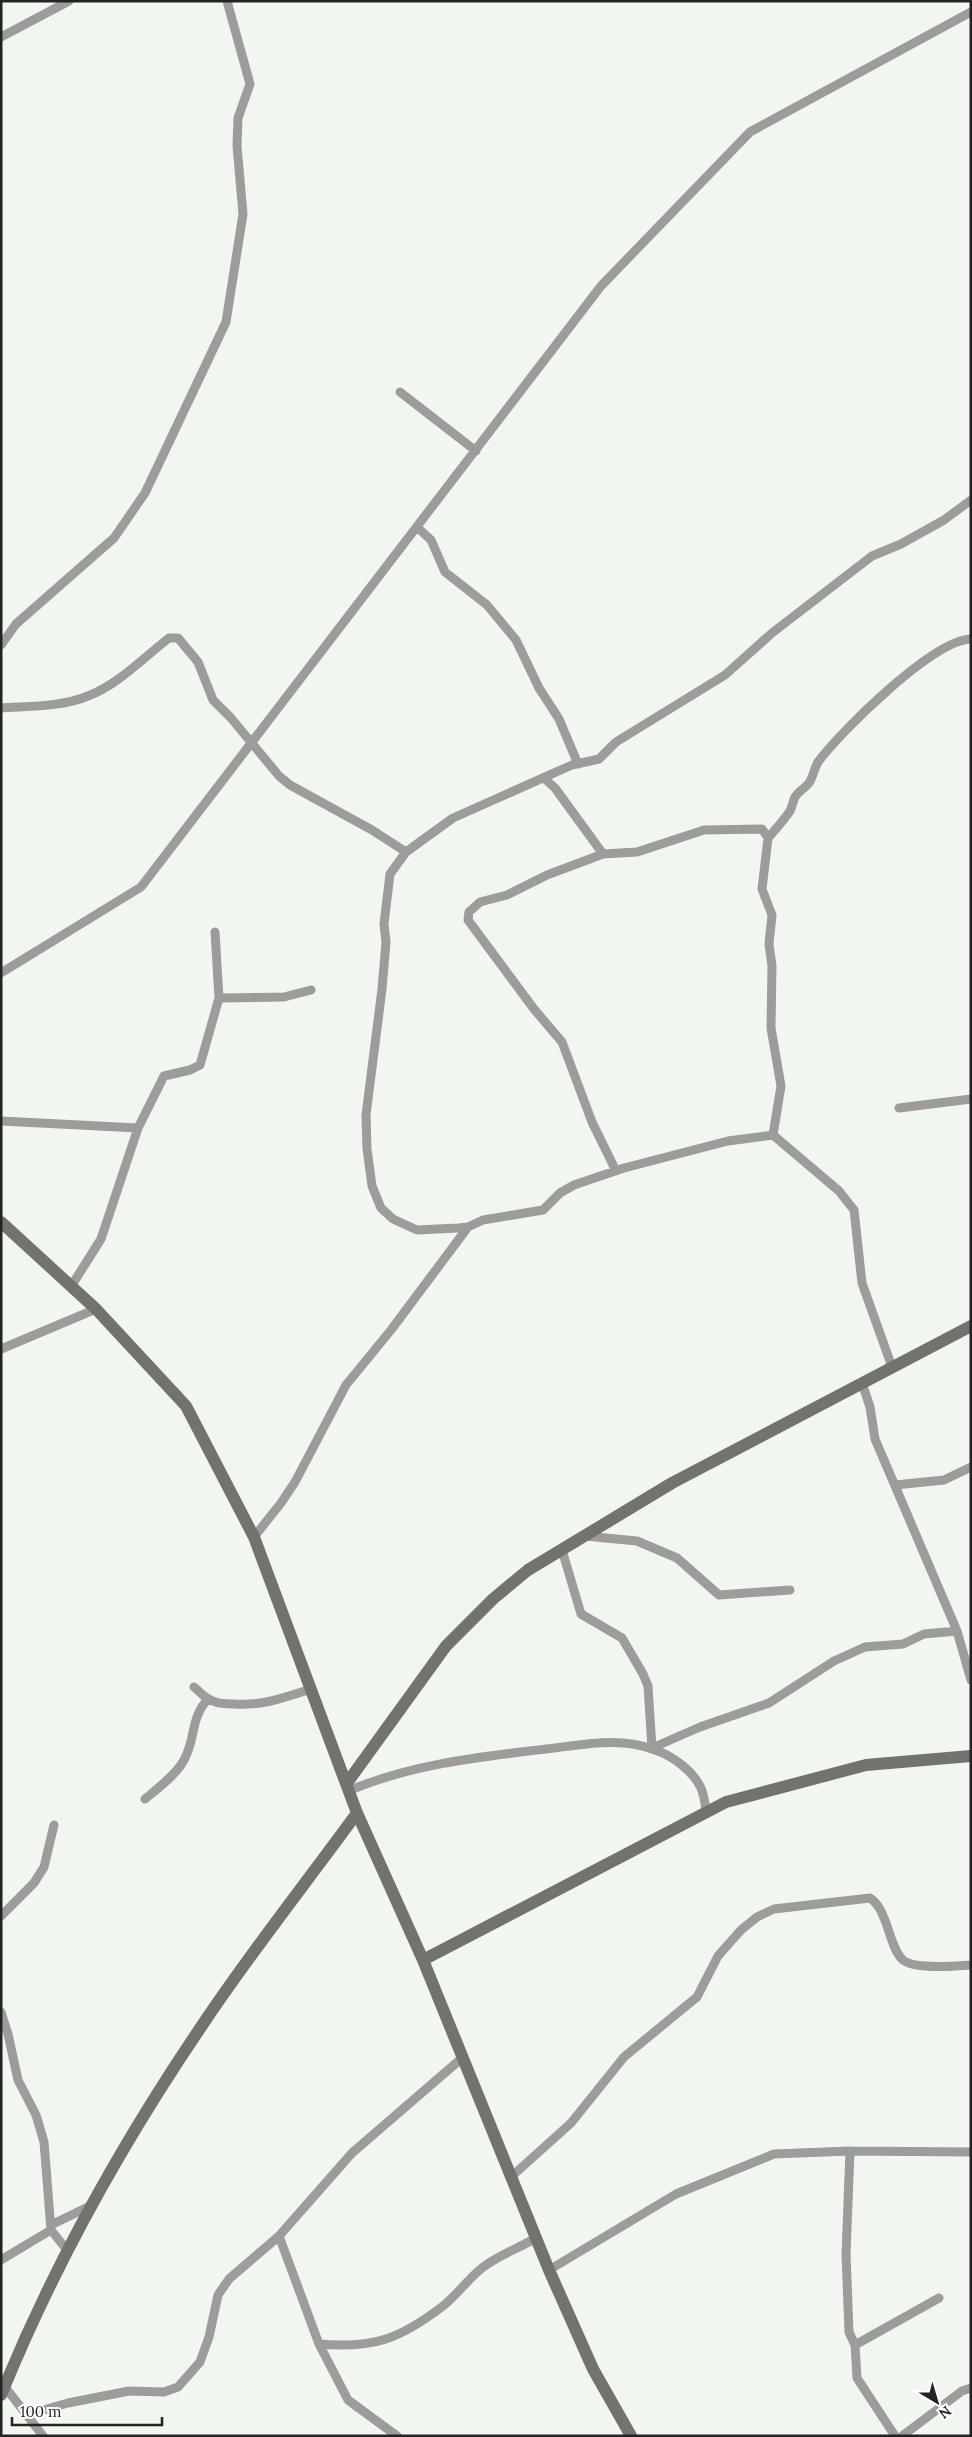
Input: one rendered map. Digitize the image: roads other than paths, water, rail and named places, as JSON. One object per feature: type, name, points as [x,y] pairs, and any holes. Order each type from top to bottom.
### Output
[{"type":"street","points":[[1,38],[69,1]]},
{"type":"street","points":[[1,645],[16,624],[114,538],[144,493],[226,322],[243,214],[237,146],[238,118],[250,84],[227,1]]},
{"type":"street","points":[[1,973],[141,887],[418,528],[601,286],[750,132],[971,12]]},
{"type":"street","points":[[400,392],[476,451]]},
{"type":"street","points":[[892,1367],[862,1283],[854,1210],[839,1191],[773,1135],[728,1141],[616,1171],[567,1189],[560,1193],[543,1210],[483,1220],[468,1226],[417,1230],[393,1219],[381,1208],[372,1186],[366,1149],[366,1115],[382,989],[386,942],[384,924],[390,874],[406,852],[453,818],[578,764],[599,759],[616,742],[706,689],[725,675],[772,633],[872,556],[901,544],[944,520],[971,500]]},
{"type":"street","points":[[418,528],[431,540],[445,572],[487,605],[516,640],[539,688],[559,719],[578,764]]},
{"type":"street","points":[[1,708],[88,697],[114,682],[169,638],[178,638],[198,662],[213,700],[253,743],[279,776],[290,785],[372,830],[406,852]]},
{"type":"street","points":[[773,1135],[781,1086],[772,1028],[772,966],[769,944],[772,915],[762,890],[768,838],[790,811],[796,796],[809,783],[817,764],[836,739],[876,703],[884,691],[944,648],[963,639],[971,639]]},
{"type":"street","points":[[544,778],[555,788],[603,854]]},
{"type":"street","points":[[616,1171],[592,1122],[562,1042],[534,1009],[468,920],[469,912],[480,902],[507,895],[547,875],[603,854],[637,852],[704,830],[762,829],[768,838]]},
{"type":"street","points":[[72,1285],[101,1239],[138,1128],[164,1076],[190,1070],[200,1065],[219,998],[215,932]]},
{"type":"street","points":[[219,998],[284,997],[310,990]]},
{"type":"street","points":[[899,1108],[971,1099]]},
{"type":"street","points":[[1,1121],[138,1128]]},
{"type":"street","points":[[1,1222],[72,1285],[186,1406],[254,1537],[357,1813],[422,1960],[549,2270],[593,2369],[631,2436]]},
{"type":"street","points":[[254,1537],[282,1503],[295,1482],[346,1385],[391,1330],[468,1226]]},
{"type":"street","points":[[1,1349],[96,1309]]},
{"type":"street","points":[[348,1787],[446,1646],[507,1587],[528,1570],[672,1483],[971,1326]]},
{"type":"street","points":[[862,1383],[870,1407],[876,1440],[957,1631],[971,1680]]},
{"type":"street","points":[[895,1485],[944,1480],[971,1467]]},
{"type":"street","points":[[584,1536],[637,1542],[677,1558],[719,1595],[790,1590]]},
{"type":"street","points":[[562,1550],[581,1614],[622,1638],[648,1686],[652,1748]]},
{"type":"street","points":[[652,1748],[700,1726],[769,1703],[853,1652],[866,1647],[903,1644],[924,1634],[957,1631]]},
{"type":"street","points":[[194,1686],[208,1699],[223,1705],[233,1703],[246,1706],[269,1703],[312,1689]]},
{"type":"street","points":[[145,1799],[161,1786],[184,1761],[198,1709],[208,1699]]},
{"type":"street","points":[[348,1787],[448,1761],[617,1741],[652,1748],[679,1764],[694,1777],[702,1789],[706,1810]]},
{"type":"street","points":[[422,1960],[706,1810],[726,1802],[866,1765],[971,1756]]},
{"type":"street","points":[[43,2436],[3,2391],[67,2250],[92,2205],[203,2024],[357,1813]]},
{"type":"street","points":[[1,1916],[34,1883],[44,1867],[54,1825]]},
{"type":"street","points":[[511,2177],[571,2122],[624,2057],[696,1997],[718,1956],[741,1930],[756,1917],[774,1909],[870,1898],[880,1909],[901,1958],[906,1962],[941,1968],[971,1965]]},
{"type":"street","points":[[1,2012],[18,2080],[36,2115],[44,2142],[51,2227],[67,2250]]},
{"type":"street","points":[[26,2415],[68,2403],[129,2391],[164,2392],[178,2387],[200,2362],[209,2337],[218,2295],[229,2280],[279,2236],[352,2153],[462,2058]]},
{"type":"street","points":[[850,2151],[846,2254],[850,2332],[855,2345],[856,2378],[895,2436]]},
{"type":"street","points":[[549,2270],[676,2194],[774,2154],[850,2151],[971,2152]]},
{"type":"street","points":[[1,2260],[51,2227],[92,2205]]},
{"type":"street","points":[[279,2236],[319,2344],[348,2400],[397,2436]]},
{"type":"street","points":[[319,2344],[348,2346],[374,2344],[402,2332],[444,2305],[482,2267],[536,2238]]},
{"type":"street","points":[[855,2345],[939,2298]]},
{"type":"street","points":[[902,2436],[962,2392],[971,2388]]}]
